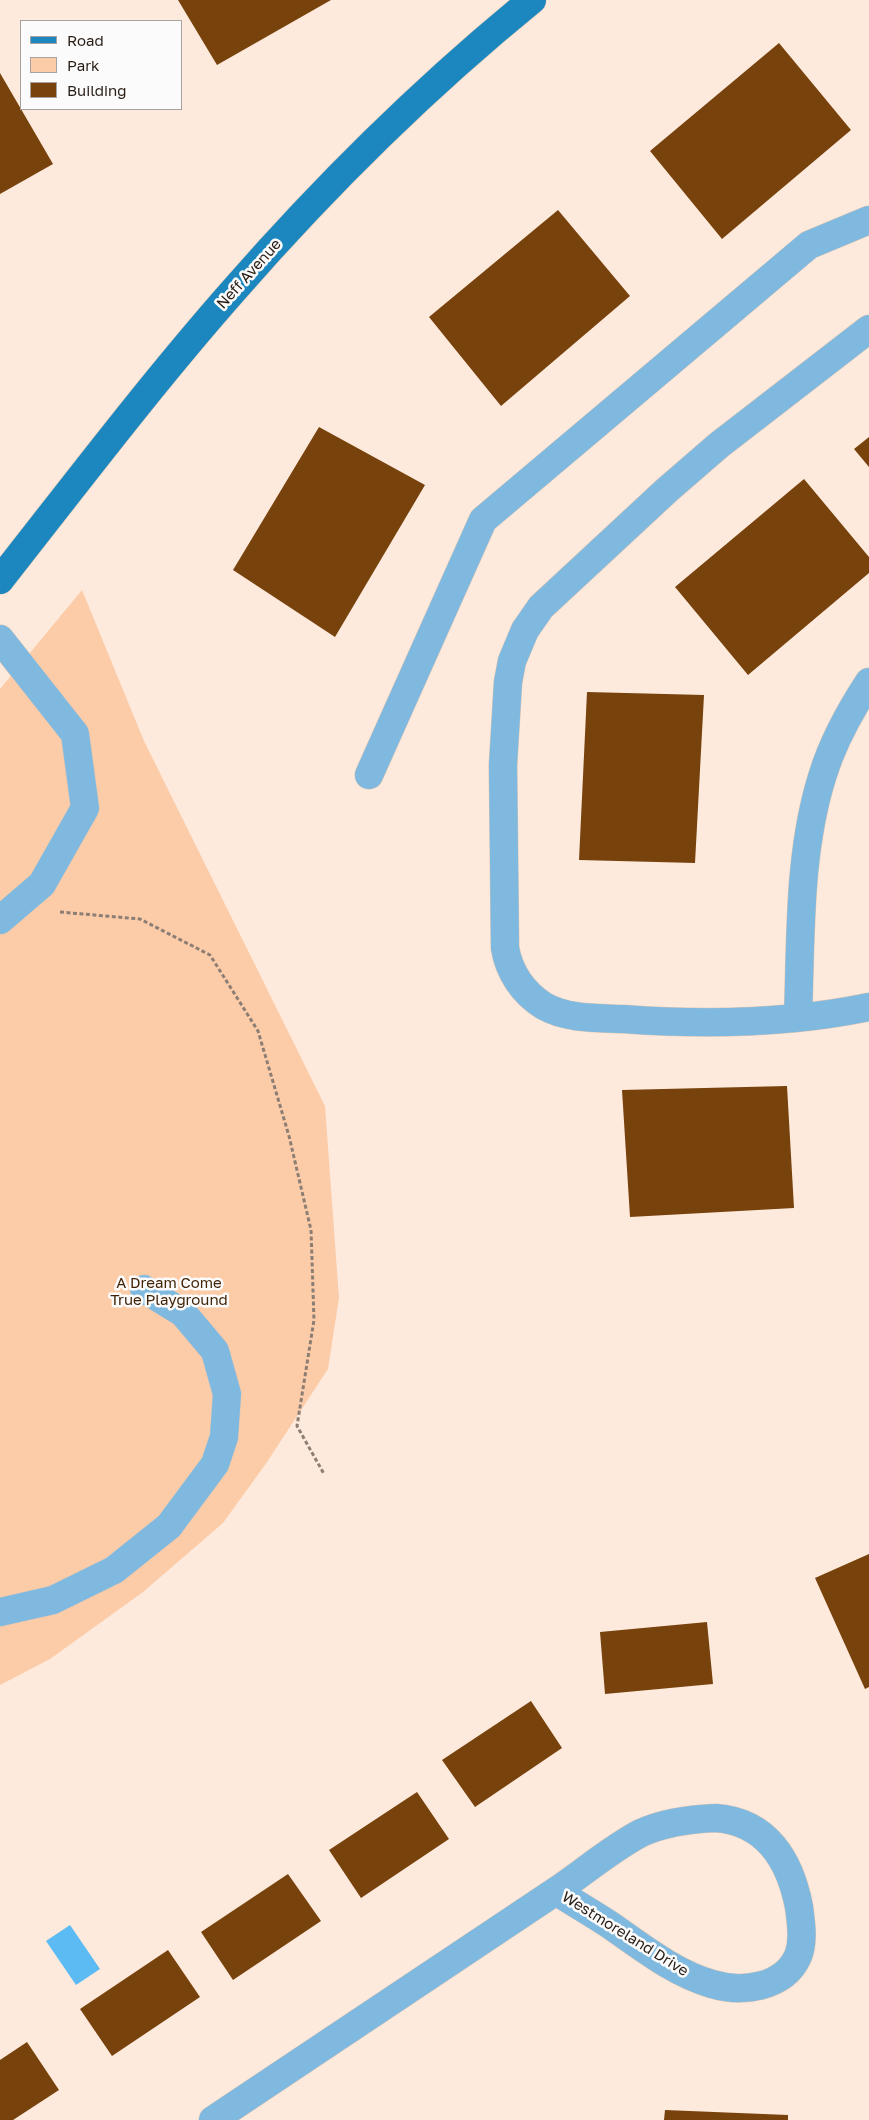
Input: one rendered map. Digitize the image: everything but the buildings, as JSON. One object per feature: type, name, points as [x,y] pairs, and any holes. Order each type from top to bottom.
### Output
[{"type":"main road","name":"Neff Avenue","points":[[0,580],[182,350],[287,231],[416,102],[532,0]]},
{"type":"street","points":[[370,775],[483,520],[808,246],[869,220]]},
{"type":"street","points":[[869,329],[719,445],[641,513],[536,612],[518,642],[509,675],[503,765],[504,948],[510,968],[525,990],[545,1006],[560,1012],[595,1018],[716,1023],[756,1022],[869,1007]]},
{"type":"street","points":[[0,639],[76,734],[85,808],[42,884],[8,913]]},
{"type":"street","points":[[798,1017],[803,887],[809,828],[816,797],[828,760],[844,725],[869,682]]},
{"type":"street","points":[[0,1612],[53,1600],[114,1570],[169,1526],[216,1464],[224,1437],[227,1394],[215,1351],[183,1313],[144,1289]]},
{"type":"street","name":"Westmoreland Drive","points":[[213,2120],[556,1891],[623,1844],[642,1833],[684,1820],[726,1818],[755,1830],[769,1841],[780,1856],[796,1893],[800,1914],[801,1944],[794,1963],[780,1978],[747,1988],[721,1986],[701,1980],[652,1955],[556,1891]]},
{"type":"path","points":[[8,913],[49,912],[140,920],[210,955],[258,1031],[289,1136],[311,1230],[314,1320],[298,1426],[324,1474]]},
{"type":"green space","name":"A Dream Come True Playground","points":[[82,590],[144,741],[325,1106],[339,1298],[328,1369],[265,1465],[223,1523],[143,1592],[50,1659],[0,1685],[0,689]]},
{"type":"water","points":[[70,1925],[100,1969],[76,1985],[46,1941]]}]
